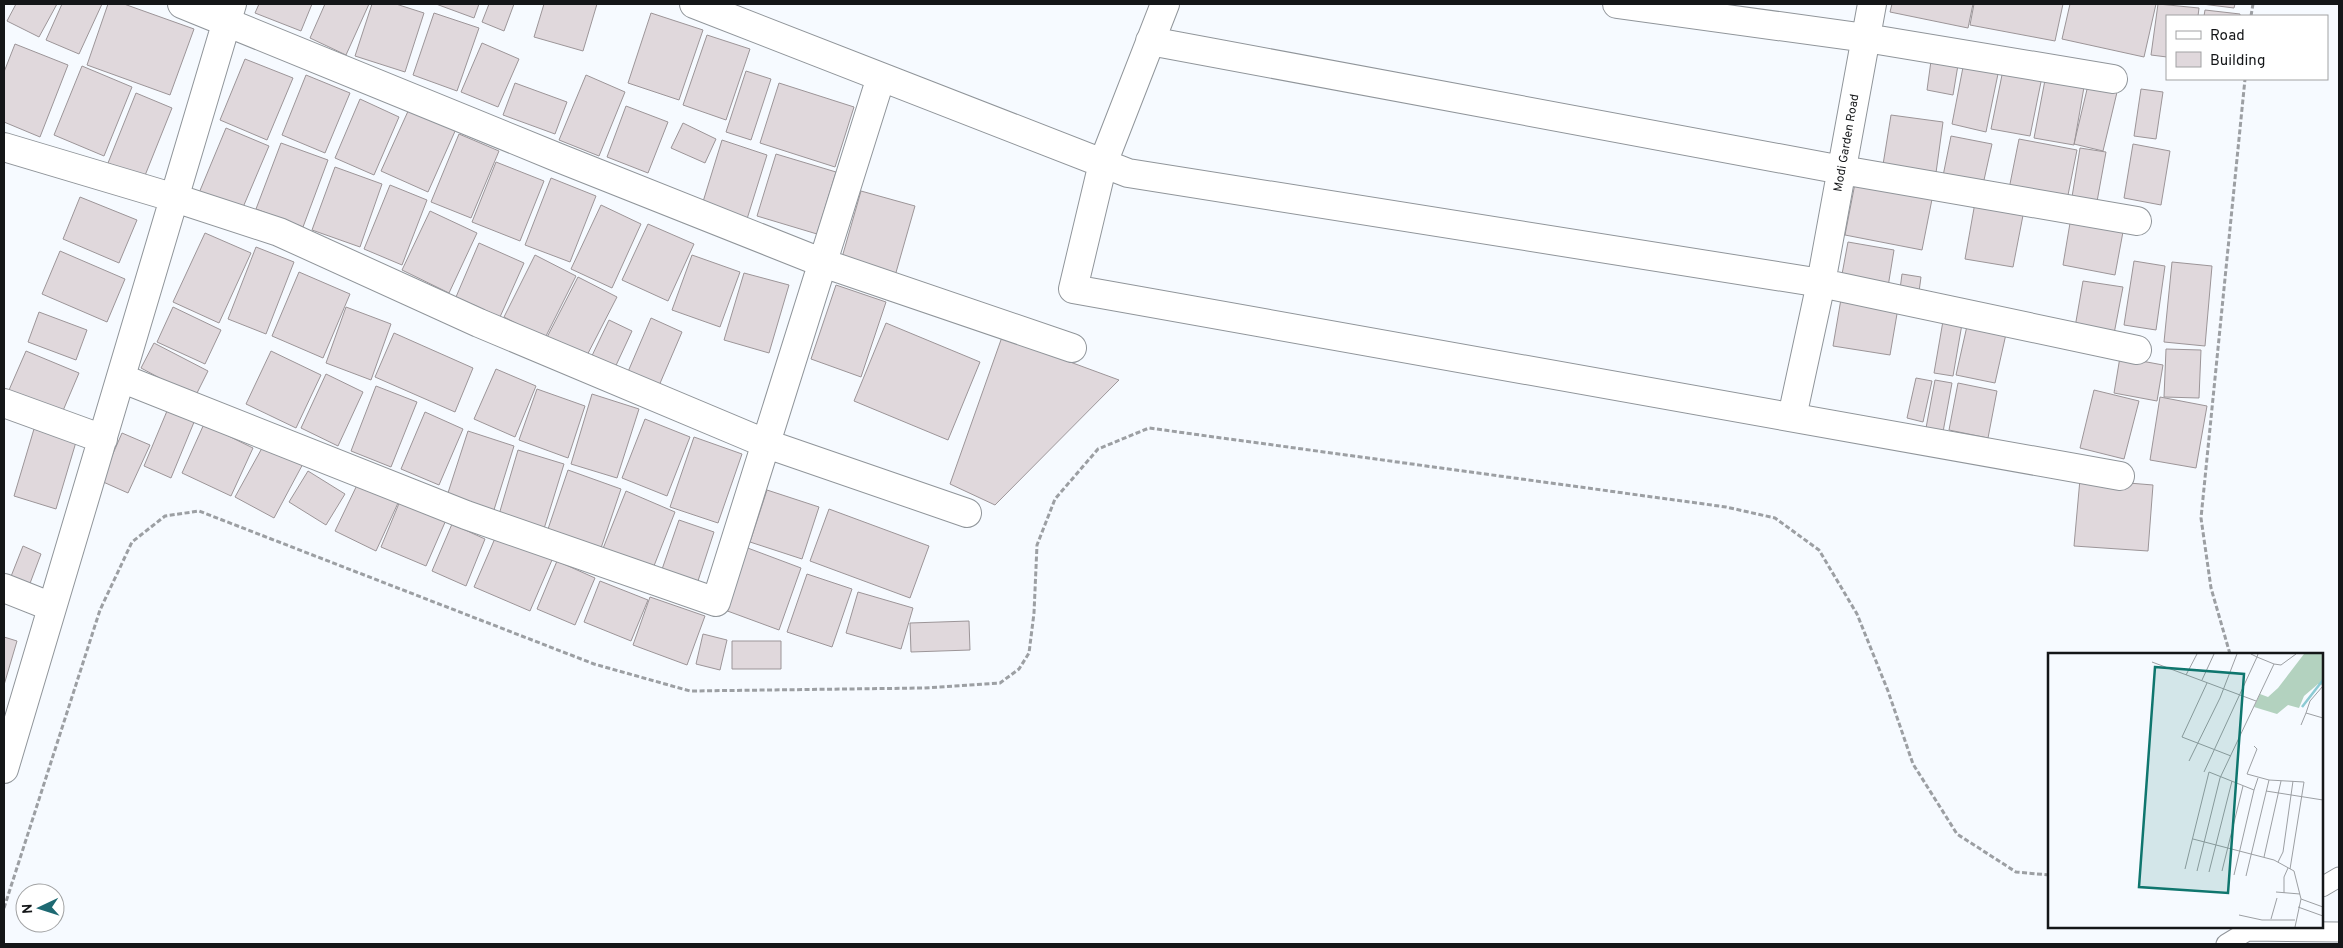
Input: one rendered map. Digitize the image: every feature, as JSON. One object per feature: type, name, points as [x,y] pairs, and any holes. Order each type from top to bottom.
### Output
[{"type":"street","points":[[182,4],[230,12],[559,158],[823,263],[1072,348]]},
{"type":"street","points":[[694,4],[1137,175],[1821,283],[2137,350]]},
{"type":"street","points":[[1165,4],[1103,163],[1073,289],[2120,476]]},
{"type":"street","points":[[1617,4],[1866,38],[2113,79]]},
{"type":"street","name":"Modi Garden Road","points":[[1792,417],[1821,283],[1872,4]]},
{"type":"street","points":[[4,769],[230,12]]},
{"type":"street","points":[[1150,41],[1842,170],[2137,221]]},
{"type":"street","points":[[121,378],[466,515],[716,602],[881,77]]},
{"type":"street","points":[[4,147],[175,198],[279,232],[479,323],[767,444],[967,513]]},
{"type":"street","points":[[4,403],[103,439]]},
{"type":"street","points":[[4,588],[52,607]]},
{"type":"lane","points":[[2323,886],[2339,877]]},
{"type":"lane","points":[[2226,944],[2250,929],[2339,932]]},
{"type":"path","points":[[2230,653],[2211,588],[2200,518],[2245,80]]},
{"type":"path","points":[[4,908],[100,610],[132,542],[165,516],[199,512],[594,664],[690,691],[924,688],[1000,683],[1019,669],[1028,653],[1034,613],[1037,545],[1055,500],[1098,449],[1149,428],[1726,507],[1775,518],[1818,550],[1857,614],[1888,690],[1913,764],[1957,834],[2016,872],[2048,875]]},
{"type":"building","points":[[16,4],[57,4],[39,37],[7,21]]},
{"type":"building","points":[[62,4],[102,4],[79,54],[46,40]]},
{"type":"building","points":[[108,4],[124,4],[194,29],[170,95],[87,65]]},
{"type":"building","points":[[259,4],[312,4],[301,31],[255,13]]},
{"type":"building","points":[[325,4],[369,4],[346,55],[310,38]]},
{"type":"building","points":[[372,4],[396,4],[424,13],[405,72],[355,56]]},
{"type":"building","points":[[436,4],[479,4],[474,18]]},
{"type":"building","points":[[489,4],[514,4],[504,31],[482,22]]},
{"type":"building","points":[[544,4],[597,4],[583,51],[534,37]]},
{"type":"building","points":[[1892,4],[1973,4],[1968,28],[1890,12]]},
{"type":"building","points":[[1974,4],[2063,4],[2055,41],[1970,25]]},
{"type":"building","points":[[2070,4],[2156,4],[2144,57],[2062,39]]},
{"type":"building","points":[[2158,4],[2199,8],[2198,15],[2166,15],[2166,57],[2151,55]]},
{"type":"building","points":[[2202,4],[2235,4],[2234,8]]},
{"type":"building","points":[[2205,10],[2240,14],[2240,15],[2204,15]]},
{"type":"building","points":[[434,13],[479,28],[457,91],[413,75]]},
{"type":"building","points":[[651,13],[703,30],[679,100],[628,83]]},
{"type":"building","points":[[707,35],[750,49],[726,120],[683,105]]},
{"type":"building","points":[[482,43],[519,59],[498,107],[461,92]]},
{"type":"building","points":[[15,44],[68,65],[40,137],[4,122],[4,72]]},
{"type":"building","points":[[245,59],[293,78],[267,140],[220,120]]},
{"type":"building","points":[[1931,61],[1958,65],[1953,95],[1927,90]]},
{"type":"building","points":[[1964,62],[1999,69],[1986,132],[1952,124]]},
{"type":"building","points":[[82,66],[132,87],[104,156],[54,135]]},
{"type":"building","points":[[2003,70],[2042,77],[2030,136],[1991,129]]},
{"type":"building","points":[[746,71],[771,79],[751,140],[726,132]]},
{"type":"building","points":[[306,75],[350,93],[325,153],[282,135]]},
{"type":"building","points":[[586,75],[625,92],[599,156],[559,140]]},
{"type":"building","points":[[2045,80],[2084,87],[2074,145],[2034,138]]},
{"type":"building","points":[[2089,81],[2118,88],[2103,151],[2074,144]]},
{"type":"building","points":[[515,83],[567,102],[555,134],[503,115]]},
{"type":"building","points":[[779,83],[854,107],[835,167],[760,143]]},
{"type":"building","points":[[2141,89],[2163,92],[2156,139],[2134,136]]},
{"type":"building","points":[[136,93],[172,108],[144,178],[108,163]]},
{"type":"building","points":[[360,99],[399,117],[374,175],[335,158]]},
{"type":"building","points":[[626,106],[668,122],[648,173],[607,157]]},
{"type":"building","points":[[409,109],[456,129],[428,192],[381,171]]},
{"type":"building","points":[[1891,115],[1943,122],[1935,180],[1882,171]]},
{"type":"building","points":[[683,123],[716,139],[705,163],[671,148]]},
{"type":"building","points":[[226,128],[269,146],[241,212],[199,193]]},
{"type":"building","points":[[459,134],[499,151],[471,218],[431,202]]},
{"type":"building","points":[[1951,136],[1992,144],[1982,189],[1942,181]]},
{"type":"building","points":[[2019,139],[2077,150],[2067,200],[2009,189]]},
{"type":"building","points":[[722,140],[767,155],[747,219],[702,205]]},
{"type":"building","points":[[281,143],[328,160],[303,227],[256,209]]},
{"type":"building","points":[[2133,144],[2170,151],[2161,205],[2124,198]]},
{"type":"building","points":[[2080,148],[2106,152],[2096,207],[2071,203]]},
{"type":"building","points":[[776,154],[836,172],[817,234],[757,216]]},
{"type":"building","points":[[496,162],[544,181],[520,241],[472,222]]},
{"type":"building","points":[[335,167],[382,184],[360,247],[312,230]]},
{"type":"building","points":[[1857,173],[1934,189],[1922,250],[1845,235]]},
{"type":"building","points":[[551,178],[596,196],[570,262],[525,245]]},
{"type":"building","points":[[390,185],[427,200],[402,265],[364,249]]},
{"type":"building","points":[[861,191],[915,206],[895,276],[841,261]]},
{"type":"building","points":[[80,197],[137,220],[119,263],[63,239]]},
{"type":"building","points":[[1976,197],[2025,205],[2013,267],[1965,259]]},
{"type":"building","points":[[601,205],[641,224],[612,288],[571,269]]},
{"type":"building","points":[[430,211],[477,233],[449,293],[402,270]]},
{"type":"building","points":[[2072,211],[2125,221],[2115,275],[2063,265]]},
{"type":"building","points":[[648,224],[694,244],[668,301],[622,280]]},
{"type":"building","points":[[205,233],[251,253],[219,323],[173,302]]},
{"type":"building","points":[[1848,242],[1894,250],[1887,293],[1840,285]]},
{"type":"building","points":[[479,243],[524,263],[500,317],[456,297]]},
{"type":"building","points":[[256,247],[294,262],[266,334],[228,319]]},
{"type":"building","points":[[60,251],[125,279],[107,322],[42,294]]},
{"type":"building","points":[[535,255],[576,276],[545,338],[504,317]]},
{"type":"building","points":[[692,255],[740,272],[720,327],[672,310]]},
{"type":"building","points":[[2134,261],[2165,266],[2156,330],[2124,325]]},
{"type":"building","points":[[2172,262],[2212,266],[2205,346],[2164,342]]},
{"type":"building","points":[[299,272],[350,294],[323,358],[272,336]]},
{"type":"building","points":[[744,273],[789,285],[769,353],[724,340]]},
{"type":"building","points":[[1902,274],[1921,277],[1918,299],[1899,297]]},
{"type":"building","points":[[578,277],[617,297],[582,365],[543,345]]},
{"type":"building","points":[[2083,281],[2123,287],[2113,339],[2074,333]]},
{"type":"building","points":[[836,285],[886,302],[861,377],[811,359]]},
{"type":"building","points":[[1841,299],[1898,308],[1890,355],[1833,346]]},
{"type":"building","points":[[173,307],[221,330],[205,364],[157,342]]},
{"type":"building","points":[[346,307],[391,324],[371,380],[326,363]]},
{"type":"building","points":[[39,312],[87,330],[76,360],[28,342]]},
{"type":"building","points":[[651,318],[682,332],[658,388],[627,374]]},
{"type":"building","points":[[609,320],[632,331],[612,374],[589,362]]},
{"type":"building","points":[[1943,321],[1962,324],[1953,376],[1934,373]]},
{"type":"building","points":[[886,323],[980,362],[948,440],[854,401]]},
{"type":"building","points":[[1967,326],[2006,334],[1995,383],[1956,375]]},
{"type":"building","points":[[394,333],[473,368],[455,412],[375,377]]},
{"type":"building","points":[[1002,337],[1119,380],[995,505],[950,484]]},
{"type":"building","points":[[154,343],[208,371],[195,397],[141,368]]},
{"type":"building","points":[[2166,349],[2201,350],[2199,398],[2164,397]]},
{"type":"building","points":[[26,351],[79,373],[62,413],[9,390]]},
{"type":"building","points":[[271,351],[321,375],[296,428],[246,404]]},
{"type":"building","points":[[2120,357],[2163,365],[2157,401],[2114,393]]},
{"type":"building","points":[[496,369],[536,386],[515,437],[474,419]]},
{"type":"building","points":[[326,374],[363,392],[338,446],[301,428]]},
{"type":"building","points":[[1916,378],[1932,381],[1923,422],[1907,418]]},
{"type":"building","points":[[1935,380],[1952,383],[1943,432],[1926,428]]},
{"type":"building","points":[[1958,383],[1997,391],[1988,438],[1949,430]]},
{"type":"building","points":[[376,386],[417,402],[391,467],[351,451]]},
{"type":"building","points":[[537,389],[585,406],[568,458],[519,440]]},
{"type":"building","points":[[2094,390],[2139,401],[2124,459],[2080,448]]},
{"type":"building","points":[[592,394],[639,409],[617,478],[571,464]]},
{"type":"building","points":[[2160,397],[2207,406],[2196,468],[2150,460]]},
{"type":"building","points":[[172,399],[199,410],[171,478],[144,466]]},
{"type":"building","points":[[425,412],[463,429],[439,485],[401,469]]},
{"type":"building","points":[[645,419],[690,437],[667,496],[622,478]]},
{"type":"building","points":[[204,424],[253,448],[231,496],[182,473]]},
{"type":"building","points":[[34,429],[76,442],[56,509],[14,496]]},
{"type":"building","points":[[468,431],[514,446],[493,513],[446,499]]},
{"type":"building","points":[[122,433],[150,445],[128,493],[101,481]]},
{"type":"building","points":[[694,437],[742,454],[718,523],[670,507]]},
{"type":"building","points":[[267,439],[305,460],[274,518],[235,497]]},
{"type":"building","points":[[518,450],[564,464],[543,532],[498,518]]},
{"type":"building","points":[[568,470],[621,489],[600,551],[547,532]]},
{"type":"building","points":[[308,471],[345,494],[326,525],[289,502]]},
{"type":"building","points":[[2080,479],[2153,485],[2148,551],[2074,546]]},
{"type":"building","points":[[358,483],[398,503],[376,551],[335,531]]},
{"type":"building","points":[[767,490],[819,507],[802,559],[750,542]]},
{"type":"building","points":[[626,491],[675,512],[652,571],[602,551]]},
{"type":"building","points":[[400,501],[446,520],[426,566],[381,547]]},
{"type":"building","points":[[829,509],[929,546],[910,598],[810,561]]},
{"type":"building","points":[[679,520],[714,532],[695,590],[659,578]]},
{"type":"building","points":[[452,524],[485,539],[466,586],[432,571]]},
{"type":"building","points":[[496,536],[552,560],[530,611],[474,587]]},
{"type":"building","points":[[23,546],[41,554],[29,586],[10,579]]},
{"type":"building","points":[[745,547],[801,568],[779,630],[722,609]]},
{"type":"building","points":[[557,561],[595,578],[575,625],[537,609]]},
{"type":"building","points":[[807,574],[852,589],[832,647],[787,632]]},
{"type":"building","points":[[600,581],[648,600],[631,641],[584,622]]},
{"type":"building","points":[[858,592],[913,608],[901,649],[846,633]]},
{"type":"building","points":[[650,597],[705,616],[687,665],[633,645]]},
{"type":"building","points":[[969,621],[970,650],[911,652],[910,623]]},
{"type":"building","points":[[703,634],[727,640],[720,670],[696,664]]},
{"type":"building","points":[[4,637],[17,641],[4,685]]},
{"type":"building","points":[[732,641],[781,641],[781,669],[732,669]]}]
